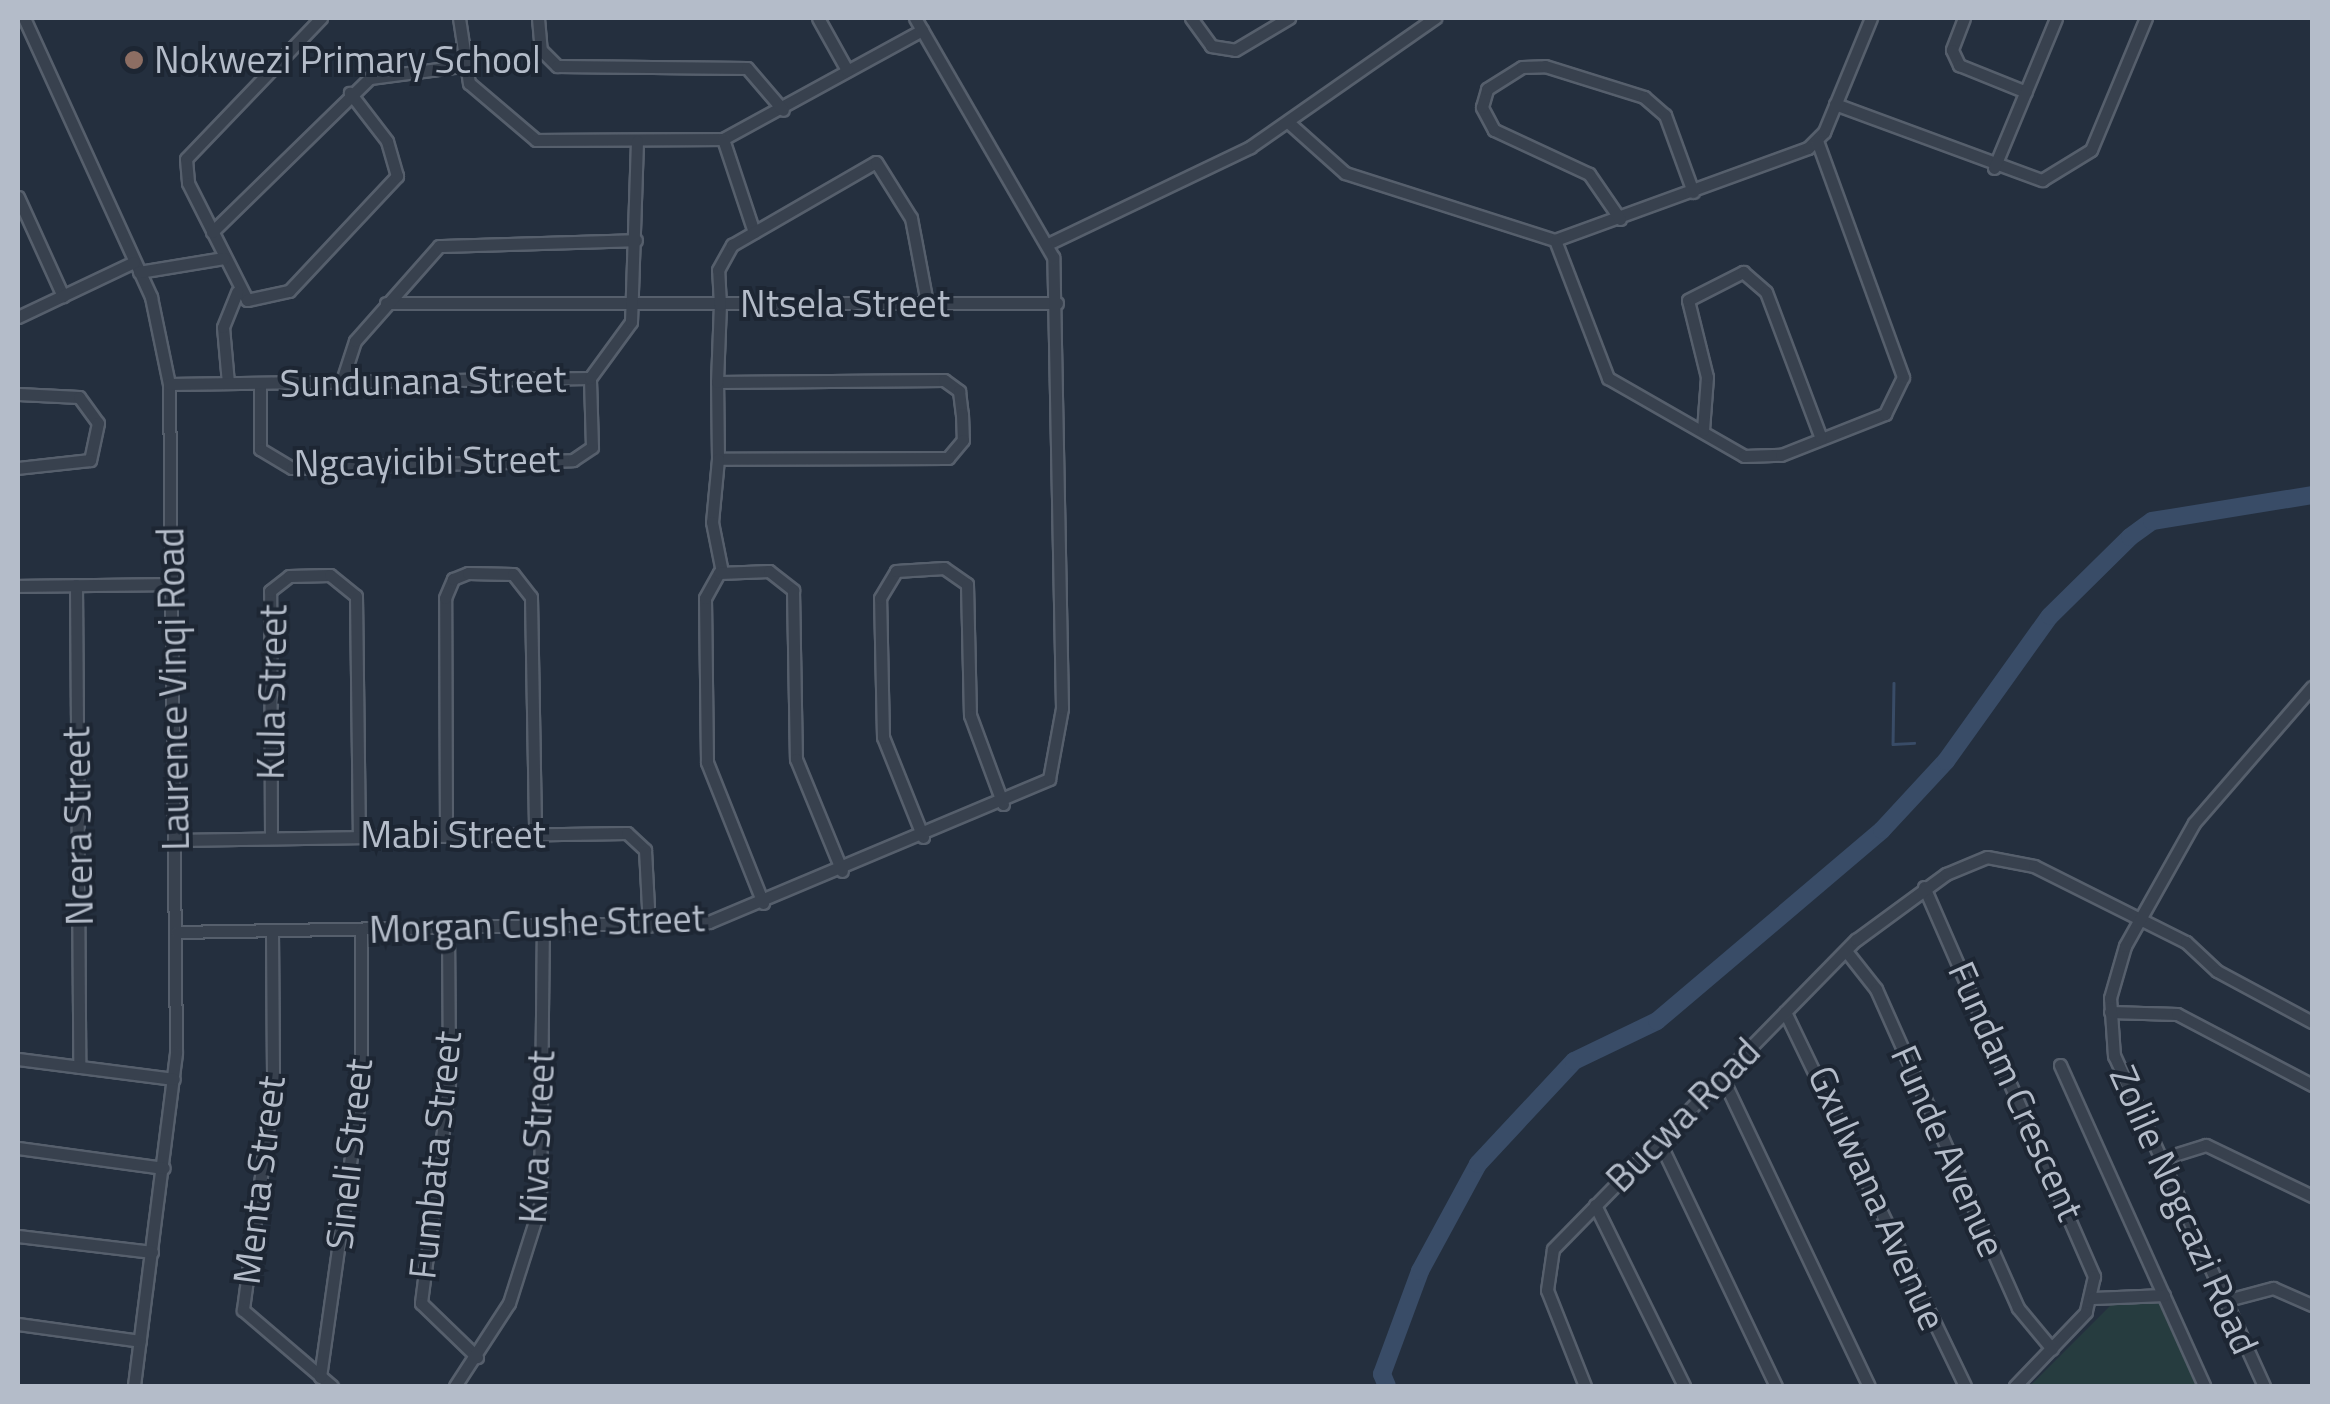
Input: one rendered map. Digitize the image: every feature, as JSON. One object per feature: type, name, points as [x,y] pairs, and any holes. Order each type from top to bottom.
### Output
[{"type":"street","name":"Laurence Vinqi Road","points":[[24,18],[137,267],[169,384],[176,932],[174,1080],[134,1386]]},
{"type":"street","points":[[228,383],[223,327],[238,292],[188,183],[190,147],[321,18]]},
{"type":"street","points":[[458,18],[460,66],[526,138],[637,141],[724,139],[783,110],[922,30]]},
{"type":"street","points":[[538,18],[541,50],[557,66],[747,68],[783,110]]},
{"type":"street","points":[[818,18],[847,70]]},
{"type":"street","points":[[915,18],[1050,243],[1288,122],[1435,18]]},
{"type":"street","points":[[1190,18],[1211,46],[1235,50],[1289,18]]},
{"type":"street","points":[[1288,122],[1345,173],[1555,240],[1692,192],[1817,141],[1871,18]]},
{"type":"street","points":[[1964,18],[1952,50],[1959,65],[2026,92]]},
{"type":"street","points":[[1994,168],[2056,18]]},
{"type":"street","points":[[1835,104],[2028,181],[2079,165],[2146,18]]},
{"type":"street","points":[[212,232],[350,93],[380,73],[460,66]]},
{"type":"street","points":[[1620,219],[1589,174],[1494,130],[1482,106],[1488,89],[1522,67],[1546,66],[1644,97],[1665,115],[1692,192]]},
{"type":"street","points":[[238,292],[266,301],[289,291],[393,182],[394,156],[350,93]]},
{"type":"street","points":[[724,139],[754,232]]},
{"type":"street","name":"Sundunana Street","points":[[169,384],[590,378],[619,348],[634,305],[637,141]]},
{"type":"street","points":[[1555,240],[1601,370],[1756,460],[1885,414],[1903,377],[1817,141]]},
{"type":"street","points":[[762,903],[706,762],[705,598],[722,572],[712,522],[718,458],[719,262],[754,232],[876,162],[911,218],[927,303]]},
{"type":"street","points":[[18,196],[63,296]]},
{"type":"street","points":[[342,382],[355,341],[424,260],[454,242],[636,240]]},
{"type":"street","name":"Morgan Cushe Street","points":[[176,932],[709,922],[842,871],[1042,786],[1061,749],[1056,302],[1050,243]]},
{"type":"street","points":[[18,316],[137,267],[224,258]]},
{"type":"street","points":[[1703,430],[1707,377],[1688,300],[1742,272],[1766,292],[1821,438]]},
{"type":"street","name":"Ntsela Street","points":[[386,303],[1056,302]]},
{"type":"street","name":"Ngcayicibi Street","points":[[260,383],[262,455],[310,468],[582,458],[595,423],[590,378]]},
{"type":"street","points":[[717,382],[944,380],[960,394],[963,440],[932,461],[718,458]]},
{"type":"street","points":[[18,394],[79,397],[98,423],[90,460],[18,468]]},
{"type":"street","points":[[923,837],[882,730],[880,598],[896,571],[944,568],[967,584],[970,716],[1002,804]]},
{"type":"street","points":[[722,572],[770,571],[793,590],[796,759],[842,871]]},
{"type":"street","points":[[446,834],[444,598],[453,579],[468,573],[513,574],[531,596],[535,833]]},
{"type":"street","name":"Kula Street","points":[[271,836],[270,591],[282,578],[330,575],[356,596],[359,836]]},
{"type":"street","points":[[18,586],[171,584]]},
{"type":"street","name":"Ncera Street","points":[[76,585],[79,1067]]},
{"type":"street","name":"Zolile Nogcazi Road","points":[[2264,1386],[2114,1056],[2110,1012],[2114,970],[2138,919],[2194,823],[2312,687]]},
{"type":"street","name":"Mabi Street","points":[[175,840],[535,833],[637,837],[647,856],[649,926]]},
{"type":"street","name":"Bucwa Road","points":[[1585,1386],[1551,1306],[1546,1267],[1595,1204],[1785,1012],[1846,951],[1924,886],[1987,857],[2016,859],[2138,919],[2312,1022]]},
{"type":"street","name":"Fundam Crescent","points":[[1924,886],[2082,1238],[2094,1298]]},
{"type":"street","name":"Kiva Street","points":[[455,1386],[509,1303],[540,1205],[543,927]]},
{"type":"street","name":"Fumbata Street","points":[[448,928],[449,1084],[421,1304],[477,1356]]},
{"type":"street","name":"Sineli Street","points":[[320,1378],[361,1084],[361,930]]},
{"type":"street","name":"Menta Street","points":[[272,931],[273,1087],[244,1310],[332,1386]]},
{"type":"street","name":"Funde Avenue","points":[[1846,951],[1876,989],[2018,1308],[2052,1348]]},
{"type":"street","name":"Gxulwana Avenue","points":[[1785,1012],[1965,1386]]},
{"type":"street","points":[[2110,1012],[2176,1014],[2312,1085]]},
{"type":"street","points":[[18,1059],[174,1080]]},
{"type":"street","points":[[2060,1065],[2204,1386]]},
{"type":"street","points":[[1722,1077],[1869,1386]]},
{"type":"street","points":[[1659,1141],[1776,1386]]},
{"type":"street","points":[[2161,1159],[2216,1147],[2312,1196]]},
{"type":"street","points":[[18,1148],[164,1168]]},
{"type":"street","points":[[1595,1204],[1684,1386]]},
{"type":"street","points":[[18,1236],[152,1252]]},
{"type":"street","points":[[2130,1294],[2154,1275]]},
{"type":"street","points":[[2224,1301],[2272,1288],[2312,1305]]},
{"type":"street","points":[[2015,1386],[2094,1298],[2164,1295]]},
{"type":"street","points":[[18,1324],[140,1341]]},
{"type":"green space","points":[[2161,1299],[2200,1386],[2030,1386],[2114,1302]]},
{"type":"waterway","points":[[1387,1386],[1382,1374],[1420,1271],[1478,1164],[1574,1061],[1657,1021],[1882,830],[1946,761],[2050,616],[2130,537],[2152,521],[2312,495]]},
{"type":"waterway","points":[[1894,683],[1893,744],[1914,743]]},
{"type":"place","name":"Nokwezi Primary School","points":[[134,60]]}]
